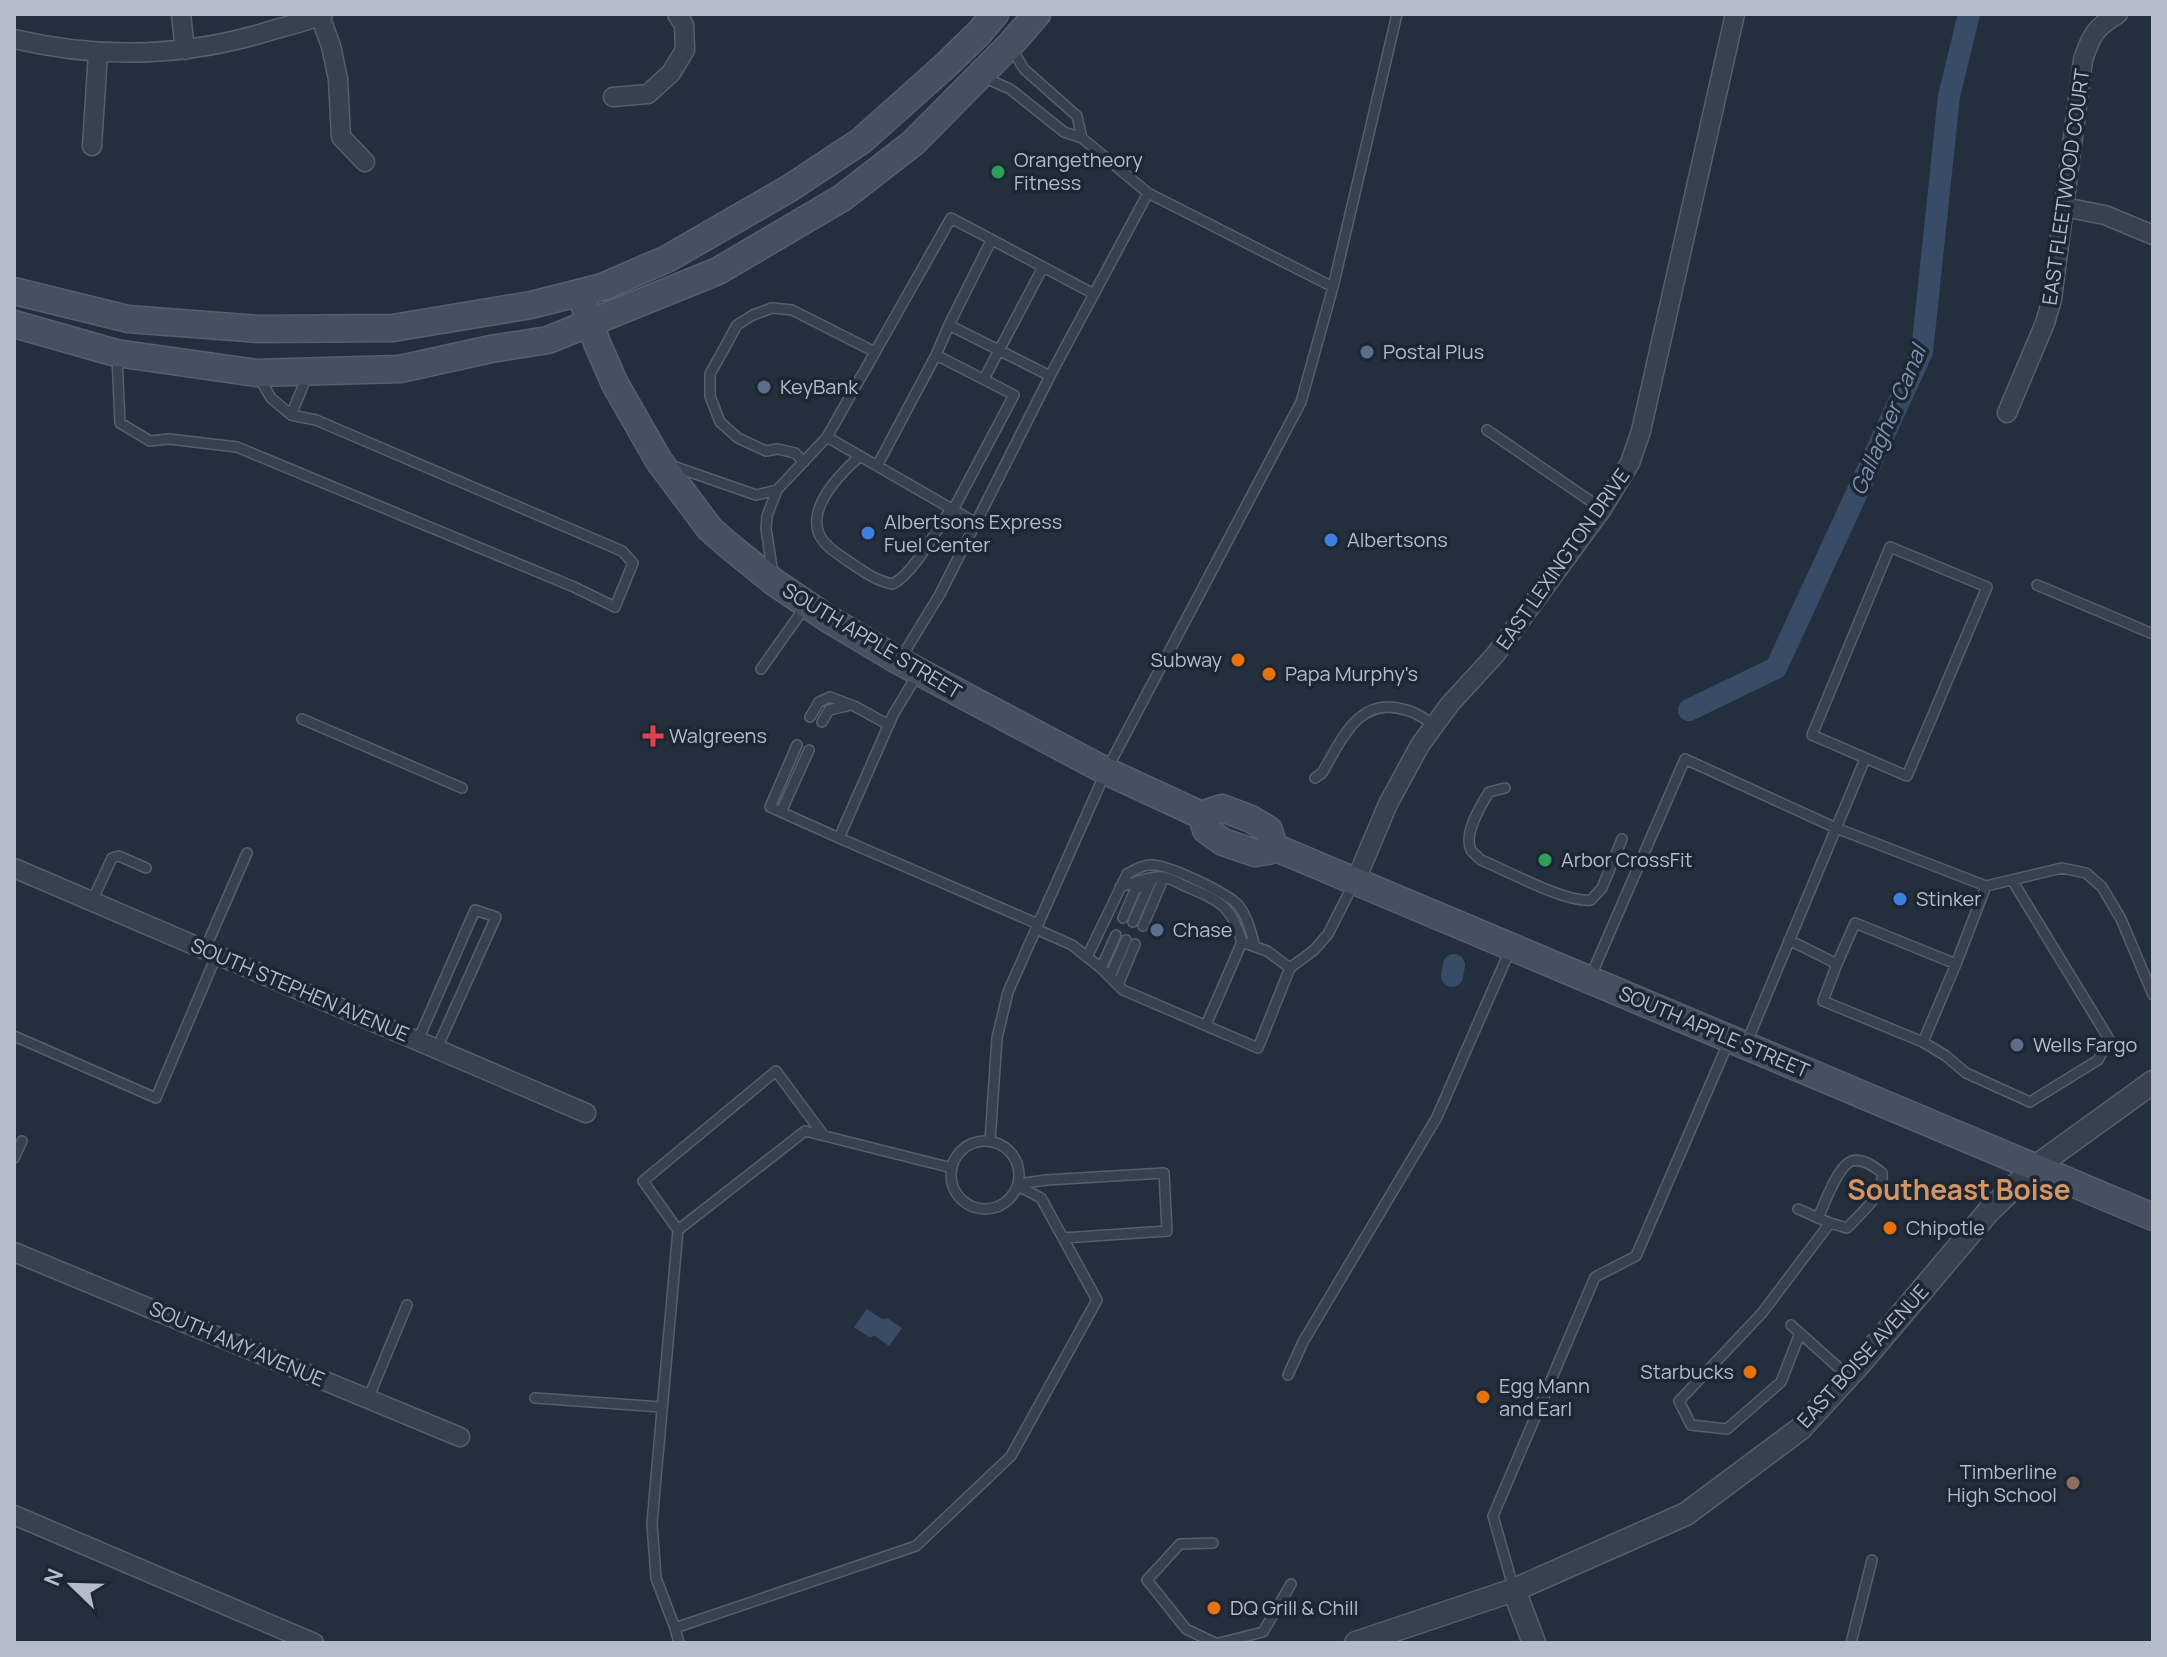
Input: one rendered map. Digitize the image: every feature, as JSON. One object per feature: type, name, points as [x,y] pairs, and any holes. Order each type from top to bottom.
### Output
[{"type":"main road","points":[[14,291],[128,319],[259,329],[393,328],[531,305],[602,287],[667,259],[790,188],[861,141],[945,66],[995,14]]},
{"type":"main road","points":[[14,324],[116,353],[256,373],[400,369],[548,340],[718,271],[842,198],[913,143],[1037,14]]},
{"type":"main road","name":"SOUTH APPLE STREET","points":[[579,293],[615,384],[659,461],[710,529],[774,582],[909,666],[1106,771],[1201,815],[1206,830],[1223,842],[1255,853],[1274,847],[2153,1217]]},
{"type":"street","points":[[181,14],[185,50]]},
{"type":"street","points":[[613,97],[648,94],[671,73],[685,50],[684,25],[677,14]]},
{"type":"street","name":"EAST LEXINGTON DRIVE","points":[[1355,882],[1388,804],[1420,745],[1450,704],[1495,655],[1602,509],[1630,463],[1641,431],[1735,14]]},
{"type":"street","name":"EAST FLEETWOOD COURT","points":[[2007,413],[2052,299],[2083,60],[2090,40],[2100,25],[2118,14]]},
{"type":"street","points":[[14,39],[51,48],[98,53],[185,50],[251,37],[322,15],[338,79],[341,137],[365,162]]},
{"type":"street","points":[[92,146],[98,53]]},
{"type":"street","points":[[2064,207],[2105,215],[2153,235]]},
{"type":"street","name":"SOUTH STEPHEN AVENUE","points":[[14,868],[586,1113]]},
{"type":"street","name":"EAST BOISE AVENUE","points":[[1356,1643],[1514,1590],[1686,1514],[1800,1429],[1989,1211],[2034,1168],[2153,1082]]},
{"type":"street","name":"SOUTH AMY AVENUE","points":[[14,1252],[460,1437]]},
{"type":"street","points":[[14,1515],[314,1643]]},
{"type":"street","points":[[1514,1590],[1534,1643]]},
{"type":"lane","points":[[990,1141],[997,1038],[1008,992],[1106,771],[1301,402],[1333,287],[1397,14]]},
{"type":"lane","points":[[1010,45],[1024,69],[1077,116],[1082,138]]},
{"type":"lane","points":[[980,76],[1010,89],[1064,132],[1082,138],[1148,193],[1333,287]]},
{"type":"lane","points":[[839,838],[889,725],[909,666],[940,594],[1050,376],[1148,193]]},
{"type":"lane","points":[[774,582],[766,529],[767,516],[777,490],[827,437],[951,218],[1094,294]]},
{"type":"lane","points":[[877,466],[936,355],[991,241]]},
{"type":"lane","points":[[984,379],[1043,267]]},
{"type":"lane","points":[[804,462],[795,453],[778,449],[766,451],[738,438],[720,422],[710,396],[710,374],[737,325],[772,308],[792,310],[875,352]]},
{"type":"lane","points":[[949,325],[1050,376]]},
{"type":"lane","points":[[116,353],[120,423],[150,441],[169,439],[237,447],[574,587],[615,607],[633,563],[622,551],[316,420],[291,415],[271,398],[256,373]]},
{"type":"lane","points":[[860,456],[837,476],[818,511],[816,526],[829,548],[873,578],[893,584],[901,580],[914,565],[952,509],[1014,395],[936,355]]},
{"type":"lane","points":[[291,415],[309,372]]},
{"type":"lane","points":[[1487,430],[1602,509]]},
{"type":"lane","points":[[827,437],[976,523]]},
{"type":"lane","points":[[659,461],[756,495],[777,490]]},
{"type":"lane","points":[[1890,547],[1987,587],[1907,776],[1865,759],[1812,735],[1890,547]]},
{"type":"lane","points":[[2037,585],[2153,634]]},
{"type":"lane","points":[[761,669],[807,604]]},
{"type":"lane","points":[[810,717],[819,702],[830,697],[889,725]]},
{"type":"lane","points":[[822,722],[829,710],[854,706]]},
{"type":"lane","points":[[1315,778],[1322,773],[1354,721],[1363,713],[1391,708],[1408,710],[1435,725]]},
{"type":"lane","points":[[302,719],[462,788]]},
{"type":"lane","points":[[797,745],[770,807],[1037,927],[1072,945],[1123,990],[1258,1048],[1290,968],[1314,950],[1328,934],[1355,882]]},
{"type":"lane","points":[[781,812],[809,750]]},
{"type":"lane","points":[[1590,980],[1685,759],[1836,828],[1986,886],[2062,868],[2086,873],[2102,887],[2121,919],[2153,995]]},
{"type":"lane","points":[[1514,1590],[1493,1516],[1595,1277],[1636,1256],[1789,940],[1865,759]]},
{"type":"lane","points":[[1505,788],[1489,792],[1476,812],[1469,840],[1471,851],[1481,860],[1565,897],[1591,900],[1602,888],[1622,839]]},
{"type":"lane","points":[[14,1036],[156,1098],[247,853]]},
{"type":"lane","points":[[92,901],[112,858],[119,856],[146,868]]},
{"type":"lane","points":[[1087,957],[1127,874],[1150,864],[1222,891],[1247,919],[1255,947]]},
{"type":"lane","points":[[1152,878],[1133,922],[1164,877]]},
{"type":"lane","points":[[1120,887],[1164,877],[1215,898],[1236,923],[1242,942],[1206,1025]]},
{"type":"lane","points":[[1956,964],[1855,923],[1823,1001],[1923,1042],[1966,1073],[2030,1102],[2098,1060],[2109,1039],[2012,880]]},
{"type":"lane","points":[[1923,1042],[1986,886]]},
{"type":"lane","points":[[418,1040],[475,910],[496,917],[437,1048]]},
{"type":"lane","points":[[1101,968],[1126,940]]},
{"type":"lane","points":[[1110,977],[1126,940]]},
{"type":"lane","points":[[1118,985],[1126,940]]},
{"type":"lane","points":[[1789,940],[1837,964]]},
{"type":"lane","points":[[1242,942],[1267,951],[1290,968]]},
{"type":"lane","points":[[1288,1375],[1303,1342],[1437,1117],[1511,947]]},
{"type":"lane","points":[[679,1643],[656,1578],[652,1523],[678,1230],[643,1181],[776,1071],[824,1136]]},
{"type":"lane","points":[[678,1230],[805,1131],[952,1168]]},
{"type":"lane","points":[[14,1158],[22,1141]]},
{"type":"lane","points":[[990,1141],[1011,1152],[1017,1162],[1018,1185],[1004,1203],[982,1209],[971,1206],[955,1190],[952,1168],[955,1158],[970,1144],[990,1141]]},
{"type":"lane","points":[[1798,1209],[1818,1218],[1830,1223],[1847,1228],[1878,1193],[1884,1182],[1882,1173],[1862,1161],[1852,1161],[1842,1168],[1818,1218]]},
{"type":"lane","points":[[1018,1185],[1046,1180],[1164,1173],[1167,1231],[1063,1238]]},
{"type":"lane","points":[[675,1628],[916,1546],[1011,1456],[1097,1300],[1041,1198],[1018,1185]]},
{"type":"lane","points":[[1800,1333],[1781,1382],[1727,1429],[1691,1425],[1679,1401],[1762,1313],[1830,1223]]},
{"type":"lane","points":[[368,1399],[407,1305]]},
{"type":"lane","points":[[1791,1325],[1848,1376]]},
{"type":"lane","points":[[535,1398],[661,1407]]},
{"type":"lane","points":[[1213,1543],[1180,1544],[1147,1580],[1186,1629],[1217,1643],[1263,1632],[1291,1584]]},
{"type":"lane","points":[[1851,1643],[1872,1560]]},
{"type":"water","points":[[867,1309],[902,1328],[889,1346],[854,1327]]},
{"type":"waterway","name":"Gallagher Canal","points":[[1689,710],[1776,668],[1922,352],[1949,96],[1969,14]]},
{"type":"waterway","name":"Gallagher Canal","points":[[1452,976],[1454,965]]},
{"type":"place","name":"Orangetheory Fitness","points":[[998,172]]},
{"type":"place","name":"Postal Plus","points":[[1367,352]]},
{"type":"place","name":"KeyBank","points":[[764,387]]},
{"type":"place","name":"Albertsons Express Fuel Center","points":[[868,533]]},
{"type":"place","name":"Albertsons","points":[[1331,540]]},
{"type":"place","name":"Subway","points":[[1238,660]]},
{"type":"place","name":"Papa Murphy's","points":[[1269,674]]},
{"type":"place","name":"Walgreens","points":[[653,736]]},
{"type":"place","name":"Arbor CrossFit","points":[[1545,860]]},
{"type":"place","name":"Stinker","points":[[1900,899]]},
{"type":"place","name":"Chase","points":[[1157,930]]},
{"type":"place","name":"Wells Fargo","points":[[2017,1045]]},
{"type":"place","name":"Chipotle","points":[[1890,1228]]},
{"type":"place","name":"Starbucks","points":[[1750,1372]]},
{"type":"place","name":"Egg Mann and Earl","points":[[1483,1397]]},
{"type":"place","name":"Timberline High School","points":[[2073,1483]]},
{"type":"place","name":"DQ Grill & Chill","points":[[1214,1608]]},
{"type":"district","name":"Southeast Boise","points":[[1959,1190]]}]
